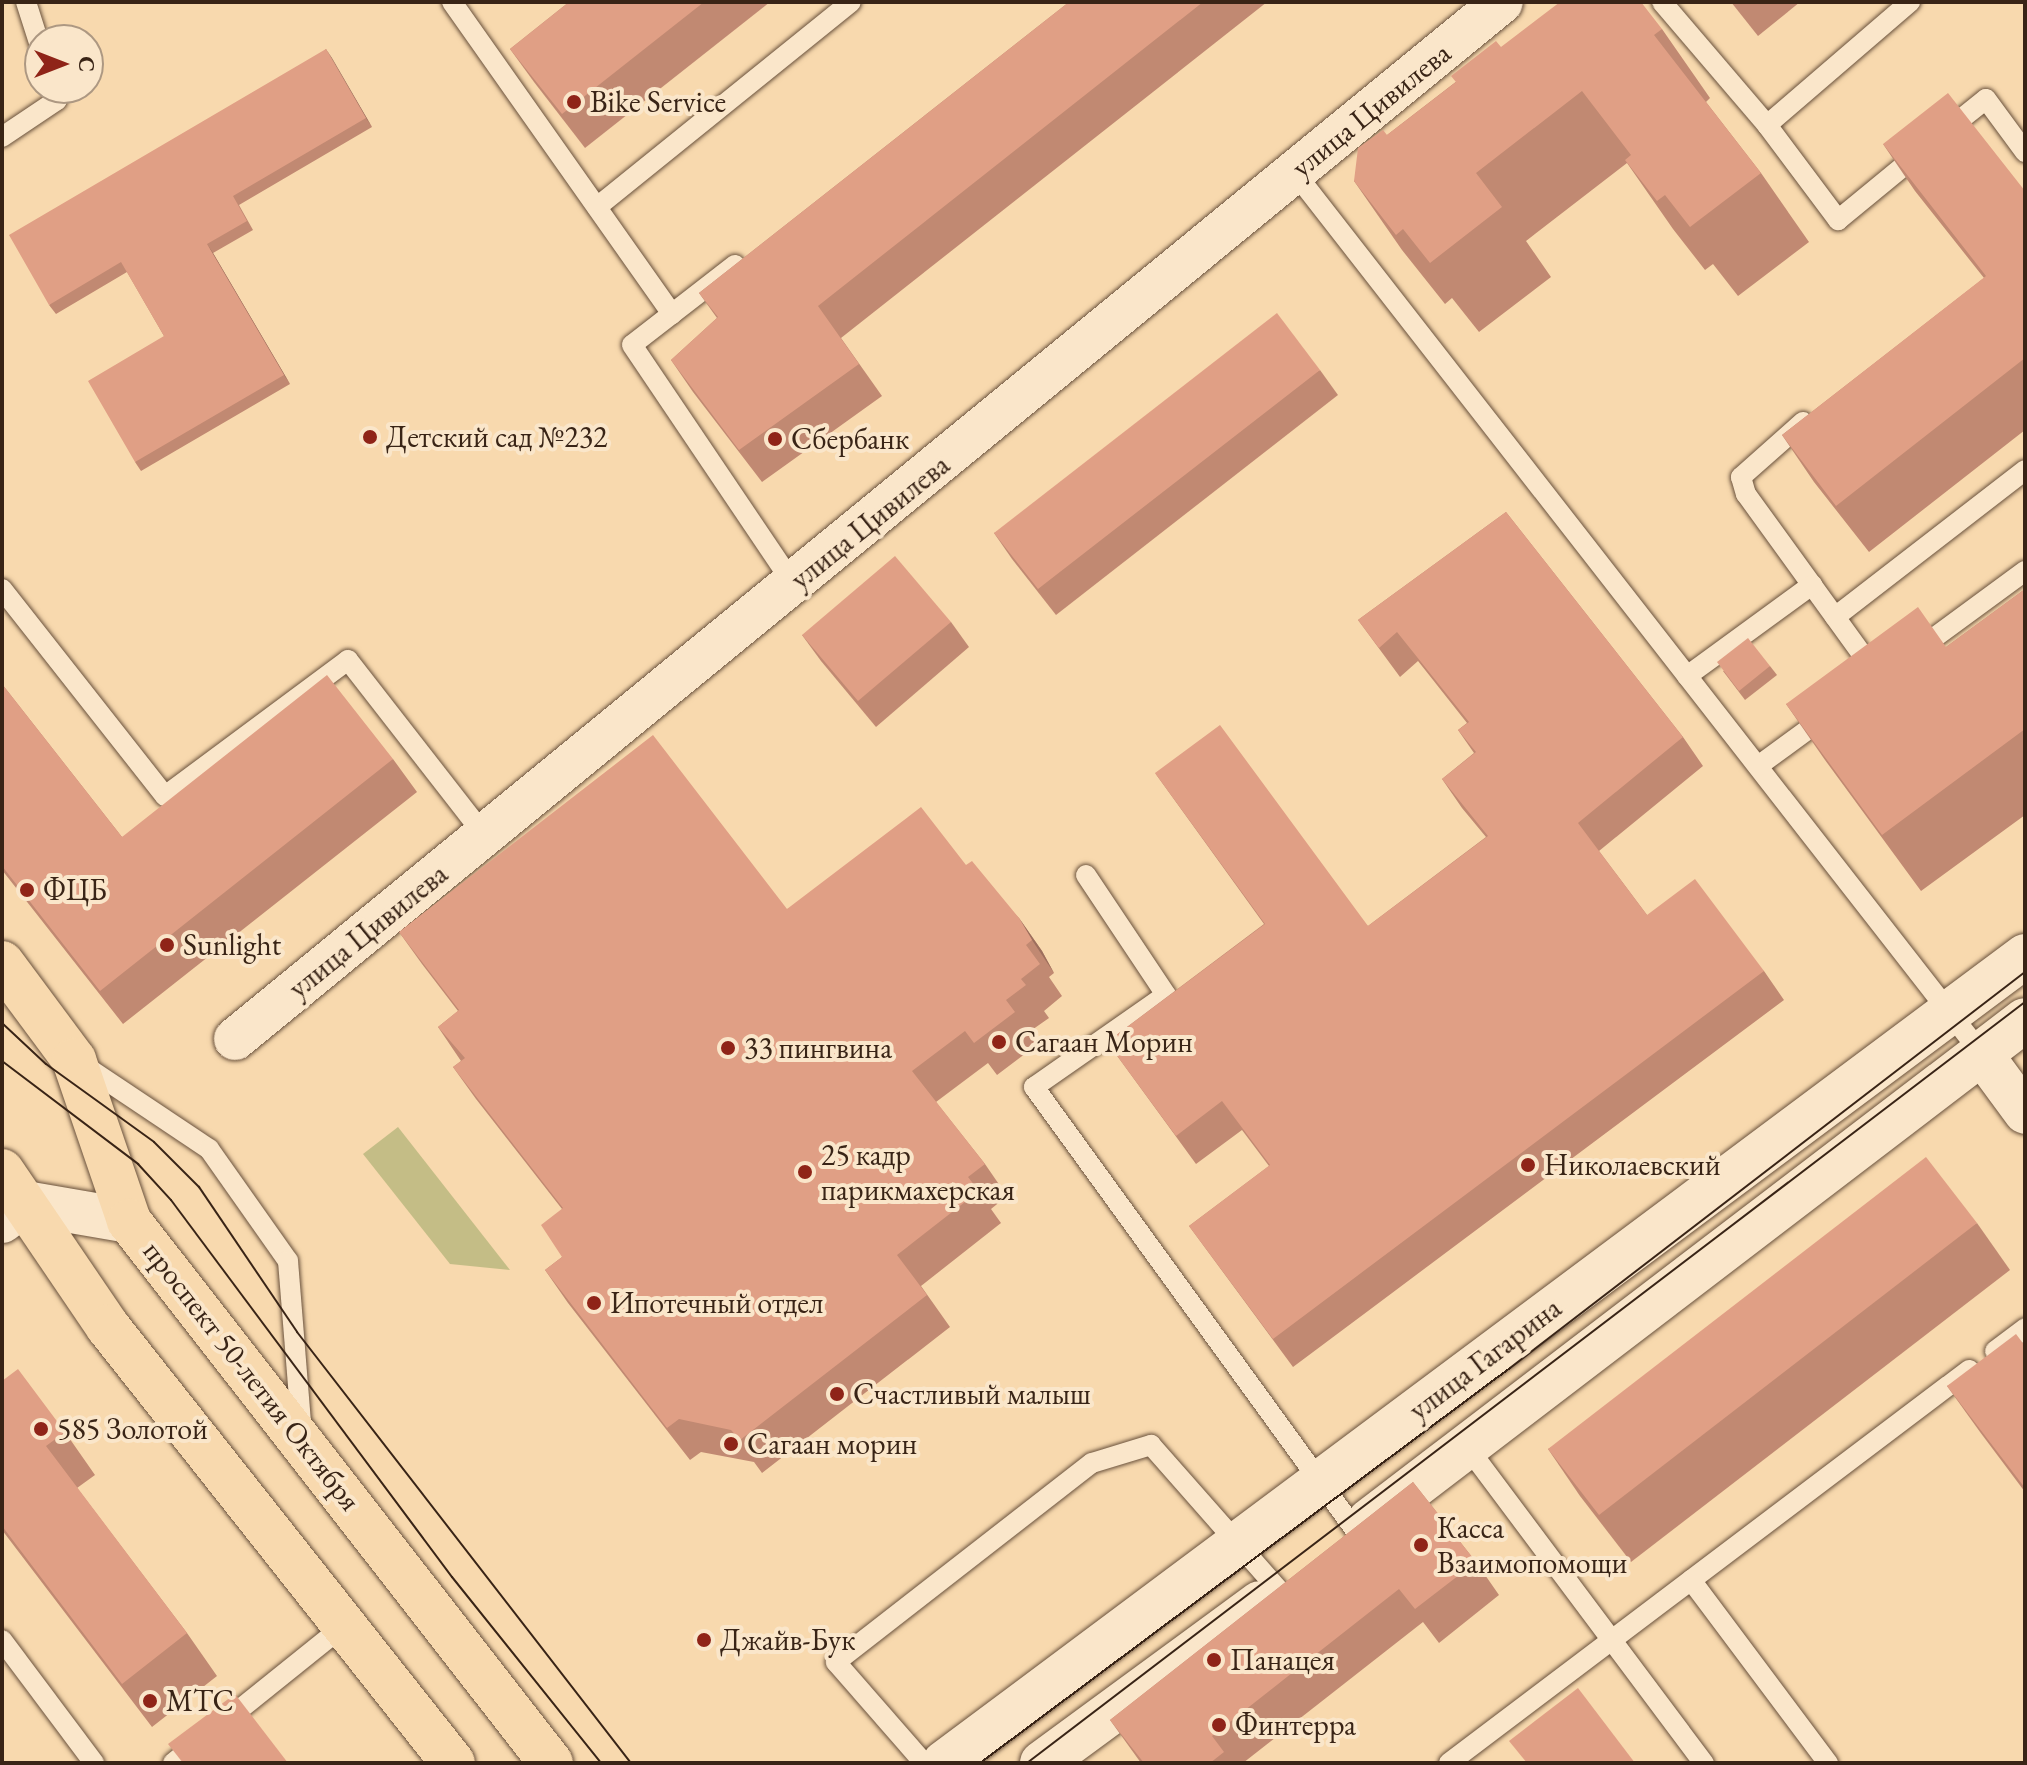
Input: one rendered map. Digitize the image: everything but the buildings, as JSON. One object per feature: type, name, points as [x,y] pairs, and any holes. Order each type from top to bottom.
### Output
[{"type":"main road","name":"проспект 50-летия Октября","points":[[2,963],[74,1060],[129,1221],[302,1438],[551,1763]]},
{"type":"main road","points":[[10,1198],[108,1327],[453,1763]]},
{"type":"street","name":"улица Цивилева","points":[[235,1039],[794,585],[1502,2]]},
{"type":"street","name":"улица Гагарина","points":[[944,1763],[1319,1487],[1947,1010],[2025,956]]},
{"type":"street","name":"улица Гагарина","points":[[1043,1763],[1317,1560],[1465,1444],[2025,1020]]},
{"type":"street","points":[[1981,1053],[2025,1113]]},
{"type":"street","points":[[10,1198],[129,1221]]},
{"type":"lane","points":[[26,2],[33,24]]},
{"type":"lane","points":[[452,2],[672,314]]},
{"type":"lane","points":[[597,207],[851,2]]},
{"type":"lane","points":[[1662,2],[1767,125],[1838,220],[1986,99],[2025,152]]},
{"type":"lane","points":[[1767,125],[1910,2]]},
{"type":"lane","points":[[2,137],[51,104]]},
{"type":"lane","points":[[1295,173],[1981,1053]]},
{"type":"lane","points":[[758,247],[632,345],[794,585]]},
{"type":"lane","points":[[1821,407],[1750,464],[1741,477],[1746,494],[1835,617],[1885,674],[2025,571]]},
{"type":"lane","points":[[1835,617],[2025,470]]},
{"type":"lane","points":[[1687,676],[1812,585]]},
{"type":"lane","points":[[2,589],[165,796],[348,660],[485,836]]},
{"type":"lane","points":[[1758,766],[1843,704]]},
{"type":"lane","points":[[924,1763],[836,1662],[1092,1463],[1151,1445],[1240,1544],[1317,1560],[1319,1487],[1034,1087],[1166,995],[1086,875]]},
{"type":"lane","points":[[74,1060],[209,1149],[288,1261],[301,1379],[302,1438]]},
{"type":"lane","points":[[1449,1763],[2025,1328]]},
{"type":"lane","points":[[1465,1444],[1704,1763]]},
{"type":"lane","points":[[1691,1580],[1828,1763]]},
{"type":"lane","points":[[173,1763],[346,1624]]},
{"type":"lane","points":[[2,1640],[94,1763]]},
{"type":"shaded area","points":[[398,1127],[510,1270],[450,1264],[363,1154]]},
{"type":"tram line","points":[[980,1763],[1510,1368],[2025,972]]},
{"type":"tram line","points":[[1027,1763],[2025,1002]]},
{"type":"tram line","points":[[2,1023],[46,1064],[154,1142],[199,1187],[297,1332],[631,1763]]},
{"type":"tram line","points":[[2,1061],[138,1164],[171,1200],[452,1577],[601,1763]]},
{"type":"place","name":"Bike Service","points":[[574,102]]},
{"type":"place","name":"Детский сад №232","points":[[370,437]]},
{"type":"place","name":"Сбербанк","points":[[775,439]]},
{"type":"place","name":"ФЦБ","points":[[27,890]]},
{"type":"place","name":"Sunlight","points":[[167,945]]},
{"type":"place","name":"Сагаан Морин","points":[[999,1042]]},
{"type":"place","name":"33 пингвина","points":[[728,1048]]},
{"type":"place","name":"Николаевский","points":[[1528,1165]]},
{"type":"place","name":"25 кадр парикмахерская","points":[[805,1172]]},
{"type":"place","name":"Ипотечный отдел","points":[[594,1303]]},
{"type":"place","name":"Счастливый малыш","points":[[837,1394]]},
{"type":"place","name":"585 Золотой","points":[[41,1429]]},
{"type":"place","name":"Сагаан морин","points":[[731,1444]]},
{"type":"place","name":"Касса Взаимопомощи","points":[[1421,1545]]},
{"type":"place","name":"Джайв-Бук","points":[[704,1640]]},
{"type":"place","name":"Панацея","points":[[1214,1660]]},
{"type":"place","name":"МТС","points":[[150,1701]]},
{"type":"place","name":"Финтерра","points":[[1219,1725]]}]
